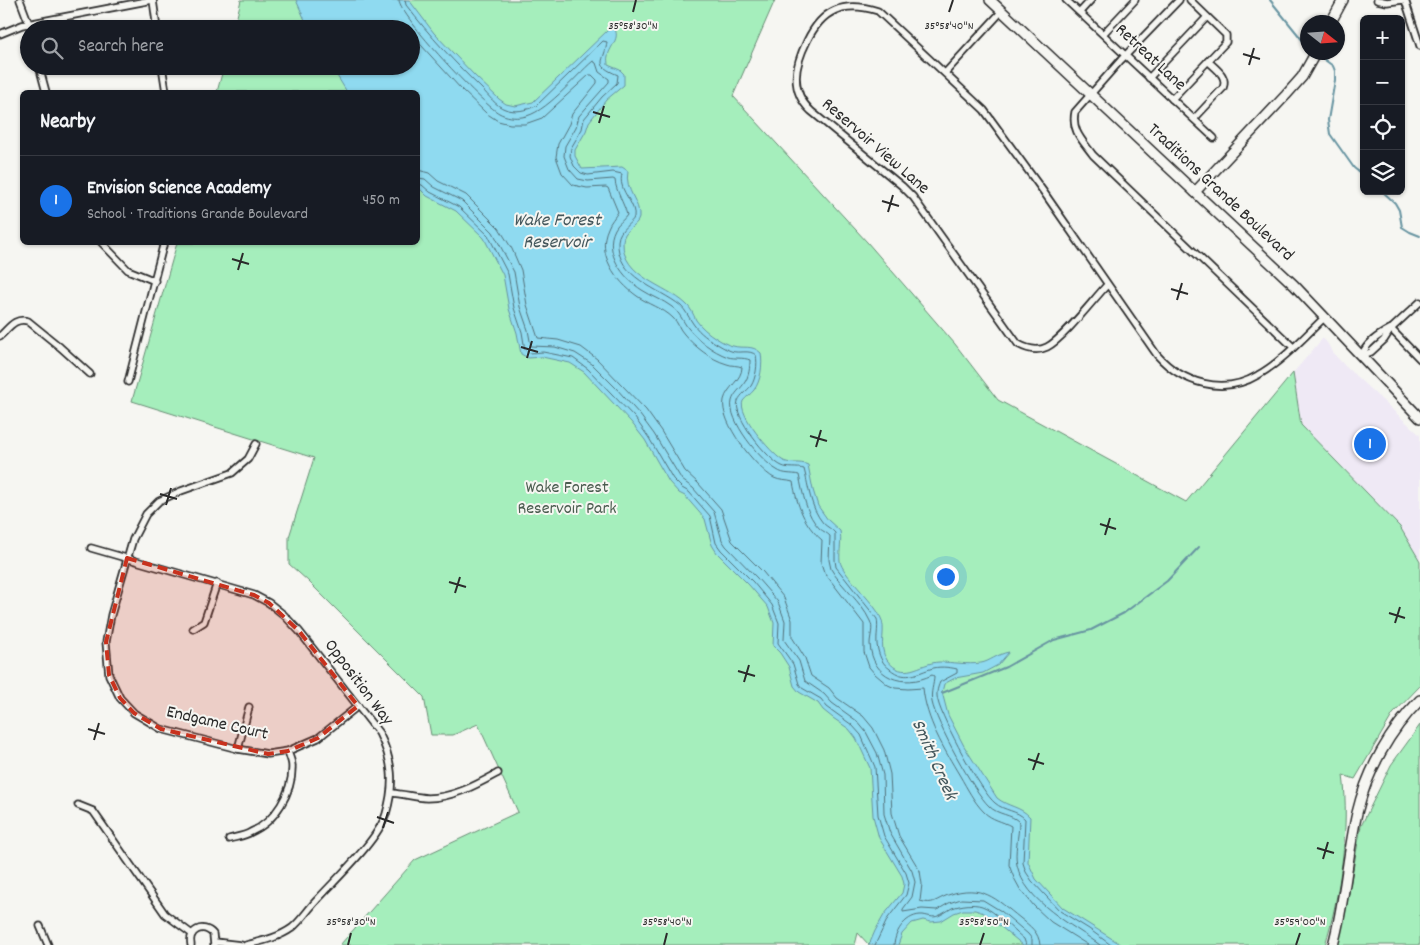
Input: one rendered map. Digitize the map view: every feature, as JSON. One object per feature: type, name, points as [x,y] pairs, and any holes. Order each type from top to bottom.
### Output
[{"type":"main road","name":"Traditions Grande Boulevard","points":[[990,0],[1287,278],[1420,418]]},
{"type":"main road","points":[[1335,15],[1343,0]]},
{"type":"main road","points":[[1195,192],[1286,95],[1312,60]]},
{"type":"main road","points":[[1333,945],[1341,909],[1353,830],[1362,797],[1373,769],[1388,740],[1420,700]]},
{"type":"street","points":[[20,0],[27,20]]},
{"type":"street","points":[[62,20],[152,0],[155,20]]},
{"type":"street","points":[[1080,12],[1091,0]]},
{"type":"street","points":[[1103,34],[1134,0]]},
{"type":"street","points":[[1179,0],[1125,55],[1075,112],[1073,122],[1076,132],[1093,155],[1293,347]]},
{"type":"street","points":[[1172,99],[1226,42],[1226,35],[1190,0]]},
{"type":"street","points":[[1377,0],[1387,2],[1404,0],[1420,46]]},
{"type":"street","name":"Retreat Lane","points":[[1070,1],[1214,138]]},
{"type":"street","name":"Reservoir View Lane","points":[[1107,285],[1061,336],[1048,346],[1035,350],[1018,344],[913,196],[806,106],[799,94],[796,80],[799,58],[817,22],[835,7],[851,4],[866,6],[878,11],[984,110],[1165,364],[1179,374],[1198,382],[1221,385],[1247,380],[1264,372],[1325,317]]},
{"type":"street","points":[[945,73],[1002,11]]},
{"type":"street","points":[[1149,78],[1207,17]]},
{"type":"street","points":[[0,34],[10,29],[20,28]]},
{"type":"street","points":[[1194,119],[1223,88],[1222,74],[1208,61]]},
{"type":"street","points":[[41,75],[45,90]]},
{"type":"street","points":[[163,75],[166,90]]},
{"type":"street","points":[[104,245],[128,270],[155,281]]},
{"type":"street","points":[[128,382],[163,245]]},
{"type":"street","points":[[1361,356],[1371,352],[1384,340],[1391,328],[1420,302]]},
{"type":"street","points":[[0,336],[17,320],[28,321],[90,374]]},
{"type":"street","points":[[1391,328],[1420,359]]},
{"type":"street","name":"Endgame Court","points":[[256,444],[248,459],[232,474],[181,491],[159,501],[146,514],[139,525],[127,558],[111,615],[106,642],[109,675],[120,698],[134,714],[161,729],[238,749],[268,754],[288,751],[318,738],[358,706]]},
{"type":"street","name":"Opposition Way","points":[[91,548],[217,583],[254,595],[269,603],[299,631],[379,733],[389,752],[392,775],[391,793],[386,816],[373,838],[292,927],[270,939],[246,945]]},
{"type":"street","points":[[193,629],[204,622],[217,583]]},
{"type":"street","points":[[238,749],[249,707]]},
{"type":"street","points":[[229,839],[251,833],[264,824],[278,810],[285,799],[290,781],[292,766],[288,751]]},
{"type":"street","points":[[391,793],[427,798],[449,795],[469,789],[498,773]]},
{"type":"street","points":[[78,805],[93,811],[165,914],[192,934]]},
{"type":"street","points":[[40,926],[48,945]]},
{"type":"street","points":[[191,945],[192,934],[199,928],[207,929],[213,934],[215,943],[241,945]]},
{"type":"highlighted area","points":[[127,558],[254,595],[269,603],[299,631],[358,706],[318,738],[288,751],[268,754],[161,729],[134,713],[120,698],[109,675],[106,642]]},
{"type":"shaded area","points":[[1323,338],[1332,352],[1345,366],[1420,435],[1420,561],[1400,527],[1301,425],[1293,373]]},
{"type":"green space","name":"Wake Forest Reservoir Park","points":[[241,0],[775,0],[733,96],[867,242],[955,344],[998,400],[1186,502],[1293,373],[1301,425],[1400,527],[1420,561],[1420,686],[1393,714],[1355,779],[1343,775],[1345,816],[1342,861],[1335,905],[1325,945],[869,945],[858,933],[855,945],[340,945],[415,860],[518,812],[478,724],[453,735],[431,735],[424,697],[289,564],[289,537],[314,458],[132,401],[176,245],[420,245],[420,90],[218,90],[222,75],[420,75],[420,20],[236,20]]},
{"type":"green space","points":[[1420,725],[1420,945],[1337,945],[1346,908],[1361,826],[1391,765]]},
{"type":"water","name":"Wake Forest Reservoir","points":[[296,0],[409,0],[434,33],[475,76],[499,99],[506,104],[515,106],[533,102],[608,30],[614,28],[616,35],[609,52],[608,65],[620,70],[624,74],[624,85],[606,100],[589,122],[575,150],[575,156],[582,169],[622,167],[628,171],[628,185],[639,212],[638,221],[625,234],[623,242],[625,254],[630,264],[647,279],[678,297],[691,309],[698,323],[713,336],[729,345],[751,348],[761,353],[762,367],[760,377],[754,390],[743,401],[745,415],[763,442],[782,460],[808,465],[818,506],[828,520],[840,531],[840,561],[842,566],[880,616],[883,626],[882,643],[887,660],[899,670],[906,671],[939,662],[981,663],[1009,652],[998,665],[983,673],[955,678],[944,684],[942,692],[948,715],[964,746],[997,798],[1030,817],[1028,862],[1036,879],[1063,908],[1122,945],[1023,945],[984,913],[975,910],[963,910],[941,921],[931,922],[923,920],[912,923],[902,934],[898,945],[869,945],[884,915],[902,893],[904,884],[902,876],[879,838],[873,816],[870,768],[856,738],[849,729],[823,710],[818,703],[799,692],[794,686],[789,667],[773,646],[774,623],[768,607],[717,553],[712,545],[705,519],[685,496],[679,493],[669,482],[645,440],[631,422],[584,372],[570,363],[542,357],[528,358],[521,354],[517,333],[509,309],[503,275],[484,238],[456,211],[427,196],[420,189],[420,90],[346,90],[337,75],[420,75],[420,20],[305,20]]},
{"type":"waterway","points":[[1270,0],[1300,37]]},
{"type":"waterway","points":[[1325,60],[1333,66],[1335,71],[1328,120],[1330,134],[1354,168],[1360,173]]},
{"type":"waterway","points":[[1386,195],[1399,210],[1402,227],[1420,236]]},
{"type":"waterway","points":[[942,693],[1006,667],[1054,640],[1091,630],[1124,613],[1167,581],[1199,547]]},
{"type":"place","name":"Envision Science Academy","points":[[1370,444]]},
{"type":"water label","name":"Smith Creek","points":[[933,760]]}]
